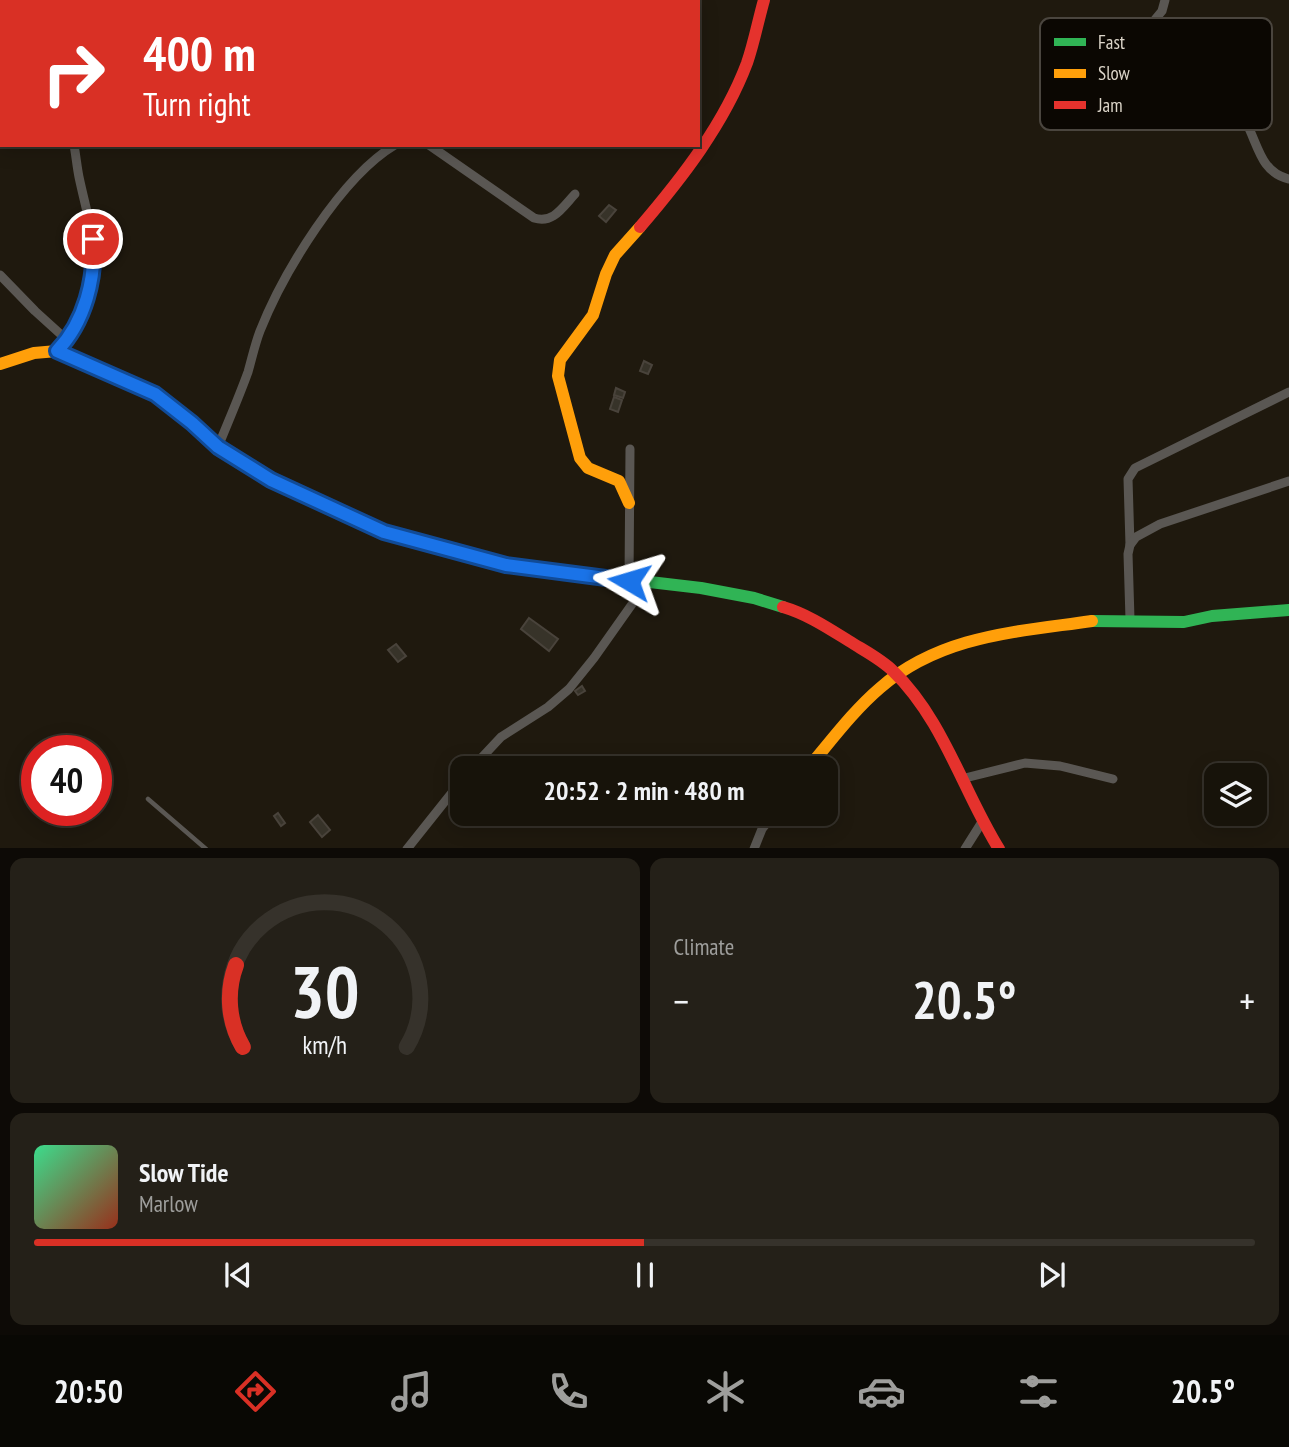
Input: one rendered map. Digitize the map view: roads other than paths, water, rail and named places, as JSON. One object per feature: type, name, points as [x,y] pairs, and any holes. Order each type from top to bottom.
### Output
[{"type":"street","points":[[629,503],[618,481],[588,468],[580,458],[563,399],[558,367],[565,352],[593,315],[615,255],[671,189],[718,122],[747,63],[764,0]]},
{"type":"street","points":[[1156,18],[1165,0]]},
{"type":"street","points":[[1251,130],[1265,164],[1277,176],[1289,179]]},
{"type":"street","points":[[57,351],[67,340],[87,296],[95,261],[76,147]]},
{"type":"street","points":[[218,447],[260,332],[278,293],[325,215],[365,167],[392,147]]},
{"type":"street","points":[[432,147],[534,218],[543,221],[554,216],[575,194]]},
{"type":"street","points":[[0,275],[35,312],[67,340]]},
{"type":"street","points":[[0,364],[34,353],[57,351],[155,394],[218,447],[271,480],[384,532],[506,565],[701,588],[754,598],[790,609],[861,647],[898,674],[926,711],[982,822],[998,848]]},
{"type":"street","points":[[1130,619],[1128,479],[1135,468],[1289,392]]},
{"type":"street","points":[[629,581],[630,449]]},
{"type":"street","points":[[1130,545],[1144,531],[1160,524],[1289,481]]},
{"type":"street","points":[[483,756],[501,737],[548,707],[569,688],[594,658],[647,583]]},
{"type":"street","points":[[818,756],[861,706],[898,674],[932,653],[984,637],[1073,622],[1130,619],[1184,622],[1212,616],[1289,610]]},
{"type":"street","points":[[961,779],[1026,763],[1060,766],[1113,779]]},
{"type":"street","points":[[408,848],[450,795]]},
{"type":"street","points":[[966,848],[982,822]]},
{"type":"street","points":[[754,848],[764,826]]},
{"type":"lane","points":[[148,799],[205,848]]}]
